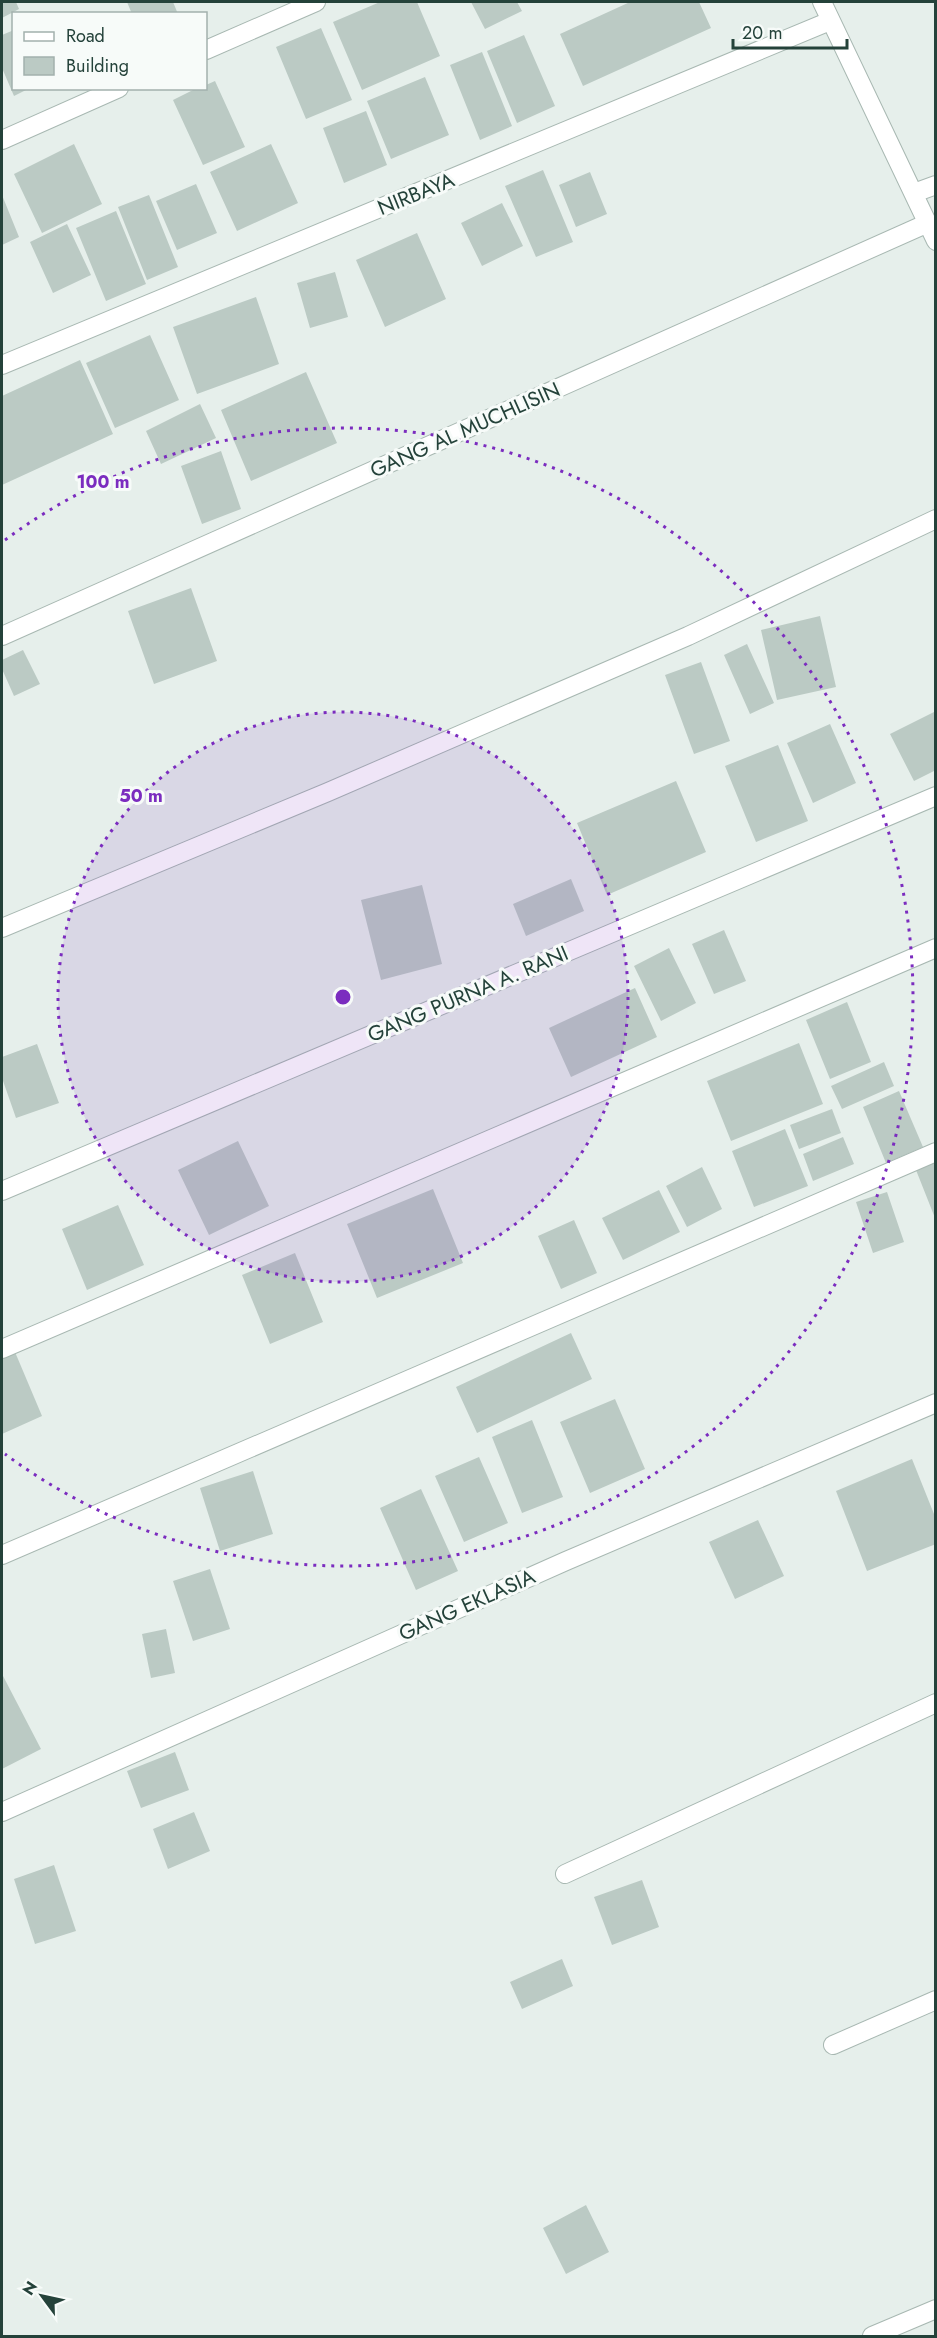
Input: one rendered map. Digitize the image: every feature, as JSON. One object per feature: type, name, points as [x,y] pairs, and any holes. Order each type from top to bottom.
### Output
[{"type":"street","points":[[207,50],[316,2]]},
{"type":"street","points":[[822,2],[936,241]]},
{"type":"street","name":"NIRBAYA","points":[[2,365],[830,21]]},
{"type":"street","points":[[2,140],[114,90]]},
{"type":"street","points":[[914,193],[936,185]]},
{"type":"street","name":"GANG AL MUCHLISIN","points":[[2,636],[928,223]]},
{"type":"street","points":[[2,928],[328,792],[688,636],[936,519]]},
{"type":"street","name":"GANG PURNA A. RANI","points":[[2,1191],[936,796]]},
{"type":"street","points":[[2,1349],[936,948]]},
{"type":"street","points":[[2,1555],[936,1152]]},
{"type":"street","name":"GANG EKLASIA","points":[[2,1812],[566,1561],[936,1403]]},
{"type":"street","points":[[565,1874],[936,1702]]},
{"type":"street","points":[[833,2045],[936,2000]]},
{"type":"street","points":[[872,2337],[936,2309]]},
{"type":"building","points":[[2,2],[16,2],[19,9],[2,18]]},
{"type":"building","points":[[127,2],[173,2],[177,12],[131,12]]},
{"type":"building","points":[[380,2],[417,2],[440,56],[362,90],[333,22]]},
{"type":"building","points":[[471,2],[517,2],[522,11],[485,29]]},
{"type":"building","points":[[630,2],[699,2],[711,28],[583,86],[560,34]]},
{"type":"building","points":[[321,28],[352,100],[306,119],[276,47]]},
{"type":"building","points":[[12,31],[12,90],[26,90],[14,96],[2,68],[2,35]]},
{"type":"building","points":[[524,35],[555,106],[517,123],[487,51]]},
{"type":"building","points":[[482,52],[512,126],[480,140],[450,65]]},
{"type":"building","points":[[425,77],[449,135],[391,159],[367,101]]},
{"type":"building","points":[[215,81],[245,147],[203,165],[173,100],[193,90],[207,90],[207,85]]},
{"type":"building","points":[[366,111],[387,165],[344,183],[323,128]]},
{"type":"building","points":[[74,144],[102,204],[42,233],[14,174]]},
{"type":"building","points":[[271,144],[298,203],[237,231],[210,172]]},
{"type":"building","points":[[543,170],[573,242],[536,257],[505,186]]},
{"type":"building","points":[[590,172],[607,214],[576,227],[559,185]]},
{"type":"building","points":[[196,184],[217,233],[177,250],[156,201]]},
{"type":"building","points":[[2,195],[19,237],[2,245]]},
{"type":"building","points":[[149,195],[178,267],[147,280],[118,207]]},
{"type":"building","points":[[502,203],[523,246],[482,266],[461,223]]},
{"type":"building","points":[[116,211],[146,284],[106,301],[76,228]]},
{"type":"building","points":[[67,224],[91,275],[53,293],[30,242]]},
{"type":"building","points":[[417,233],[446,299],[385,327],[356,260]]},
{"type":"building","points":[[335,272],[348,317],[310,328],[297,283]]},
{"type":"building","points":[[256,297],[279,364],[197,394],[173,327]]},
{"type":"building","points":[[150,335],[179,400],[115,428],[86,363]]},
{"type":"building","points":[[80,360],[113,434],[2,485],[2,396]]},
{"type":"building","points":[[306,372],[337,443],[251,481],[221,410]]},
{"type":"building","points":[[200,404],[216,438],[161,464],[146,431]]},
{"type":"building","points":[[221,451],[241,509],[202,524],[181,466]]},
{"type":"building","points":[[191,588],[217,661],[154,684],[128,611]]},
{"type":"building","points":[[820,616],[836,687],[777,700],[761,630]]},
{"type":"building","points":[[747,644],[774,703],[750,714],[724,655]]},
{"type":"building","points":[[23,650],[40,684],[14,696],[2,669],[2,660]]},
{"type":"building","points":[[701,662],[730,741],[694,754],[665,675]]},
{"type":"building","points":[[936,711],[936,770],[914,781],[890,734]]},
{"type":"building","points":[[830,724],[856,783],[813,803],[787,743]]},
{"type":"building","points":[[778,745],[808,821],[756,842],[725,766]]},
{"type":"building","points":[[676,781],[706,852],[607,895],[577,823]]},
{"type":"building","points":[[571,879],[584,911],[526,936],[513,904]]},
{"type":"building","points":[[422,885],[442,964],[381,980],[361,900]]},
{"type":"building","points":[[724,930],[746,981],[714,994],[692,944]]},
{"type":"building","points":[[669,948],[696,1003],[661,1021],[634,966]]},
{"type":"building","points":[[635,988],[657,1037],[571,1077],[549,1028]]},
{"type":"building","points":[[847,1002],[871,1062],[830,1079],[806,1020]]},
{"type":"building","points":[[799,1043],[823,1104],[731,1141],[707,1081]]},
{"type":"building","points":[[37,1044],[59,1103],[16,1118],[2,1078],[2,1057]]},
{"type":"building","points":[[884,1062],[894,1086],[842,1109],[831,1086]]},
{"type":"building","points":[[899,1091],[923,1147],[886,1163],[863,1107]]},
{"type":"building","points":[[832,1109],[841,1133],[799,1149],[790,1125]]},
{"type":"building","points":[[785,1129],[808,1186],[754,1207],[732,1151]]},
{"type":"building","points":[[843,1137],[854,1164],[813,1181],[803,1154]]},
{"type":"building","points":[[238,1141],[269,1206],[209,1235],[178,1170]]},
{"type":"building","points":[[936,1162],[936,1218],[935,1218],[916,1170]]},
{"type":"building","points":[[702,1167],[722,1209],[687,1227],[666,1186]]},
{"type":"building","points":[[433,1189],[463,1263],[377,1298],[347,1224]]},
{"type":"building","points":[[659,1190],[680,1232],[623,1260],[602,1218]]},
{"type":"building","points":[[887,1192],[904,1242],[873,1253],[856,1202]]},
{"type":"building","points":[[118,1205],[144,1265],[87,1290],[62,1229]]},
{"type":"building","points":[[574,1220],[597,1273],[561,1289],[538,1236]]},
{"type":"building","points":[[295,1253],[323,1322],[270,1344],[242,1275]]},
{"type":"building","points":[[571,1333],[592,1379],[477,1433],[456,1387]]},
{"type":"building","points":[[15,1352],[42,1416],[2,1434],[2,1358]]},
{"type":"building","points":[[615,1399],[645,1469],[590,1493],[560,1422]]},
{"type":"building","points":[[532,1420],[563,1497],[522,1513],[492,1437]]},
{"type":"building","points":[[479,1457],[508,1523],[464,1542],[435,1476]]},
{"type":"building","points":[[912,1459],[936,1519],[936,1544],[867,1571],[836,1491]]},
{"type":"building","points":[[253,1471],[273,1534],[220,1551],[200,1488]]},
{"type":"building","points":[[421,1489],[458,1571],[416,1590],[380,1508]]},
{"type":"building","points":[[758,1520],[784,1576],[735,1599],[709,1542]]},
{"type":"building","points":[[210,1569],[230,1629],[193,1641],[173,1581]]},
{"type":"building","points":[[166,1629],[175,1673],[151,1678],[142,1634]]},
{"type":"building","points":[[2,1674],[41,1749],[2,1769]]},
{"type":"building","points":[[175,1752],[189,1790],[141,1808],[127,1771]]},
{"type":"building","points":[[194,1812],[210,1851],[168,1869],[153,1829]]},
{"type":"building","points":[[54,1865],[76,1931],[35,1944],[14,1879]]},
{"type":"building","points":[[642,1880],[659,1927],[612,1945],[594,1897]]},
{"type":"building","points":[[562,1959],[573,1986],[522,2009],[510,1982]]},
{"type":"building","points":[[586,2205],[609,2252],[566,2274],[543,2228]]}]
